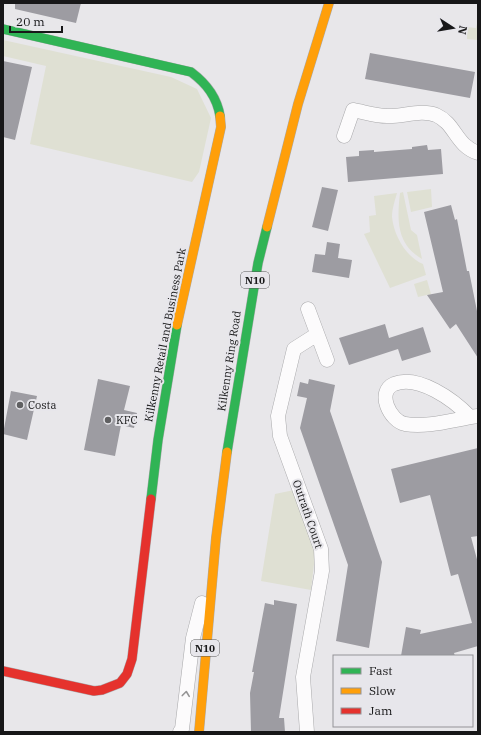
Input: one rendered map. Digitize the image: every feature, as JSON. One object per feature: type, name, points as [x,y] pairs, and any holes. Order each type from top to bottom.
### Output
[{"type":"main road","name":"Kilkenny Ring Road","points":[[199,732],[213,564],[229,434],[258,263],[298,104],[329,3]]},
{"type":"main road","name":"Kilkenny Retail and Business Park","points":[[3,29],[191,72],[205,82],[215,96],[221,113],[221,127],[174,340],[157,447],[132,659],[129,672],[121,683],[109,690],[94,691],[3,671]]},
{"type":"street","points":[[344,136],[353,110],[386,116],[420,113],[435,114],[445,121],[460,143],[470,150],[478,153]]},
{"type":"street","points":[[308,309],[316,335],[327,360]]},
{"type":"street","name":"Outrath Court","points":[[306,732],[303,677],[322,571],[321,549],[280,436],[278,416],[294,349],[316,335]]},
{"type":"street","points":[[404,382],[419,384],[437,391],[474,416],[418,425],[404,424],[393,418],[389,413],[386,398],[388,389],[394,385],[404,382]]},
{"type":"street","points":[[180,732],[182,729],[193,638],[213,564]]},
{"type":"shaded area","points":[[478,19],[478,40],[467,39],[467,27],[476,28]]},
{"type":"shaded area","points":[[3,40],[171,77],[197,89],[211,118],[199,172],[192,182],[30,144],[46,66],[3,56]]},
{"type":"shaded area","points":[[431,189],[432,207],[411,212],[407,192]]},
{"type":"shaded area","points":[[403,192],[411,230],[417,235],[422,259],[413,253],[407,246],[400,230],[399,203],[400,193]]},
{"type":"shaded area","points":[[397,193],[392,214],[395,231],[406,251],[417,261],[423,264],[426,275],[390,288],[364,234],[370,232],[369,216],[376,215],[374,196]]},
{"type":"shaded area","points":[[427,280],[431,294],[418,297],[414,284]]},
{"type":"shaded area","points":[[294,490],[315,555],[311,590],[261,581],[275,494]]},
{"type":"building","points":[[15,3],[81,3],[76,23],[15,9]]},
{"type":"building","points":[[370,53],[475,72],[470,98],[365,79]]},
{"type":"building","points":[[3,61],[32,67],[15,140],[3,137]]},
{"type":"building","points":[[427,145],[428,150],[441,149],[443,174],[348,182],[346,157],[359,156],[359,151],[374,150],[374,152],[412,149],[412,147]]},
{"type":"building","points":[[322,187],[338,190],[328,231],[312,227]]},
{"type":"building","points":[[451,205],[455,220],[457,219],[467,271],[469,271],[478,316],[478,358],[456,324],[450,329],[427,295],[443,292],[424,212]]},
{"type":"building","points":[[327,242],[340,244],[338,258],[352,260],[349,278],[312,272],[315,254],[325,255]]},
{"type":"building","points":[[385,324],[389,338],[423,327],[431,352],[402,361],[398,349],[349,365],[339,338]]},
{"type":"building","points":[[98,379],[130,386],[124,410],[137,413],[134,428],[121,425],[115,456],[84,450]]},
{"type":"building","points":[[309,379],[335,385],[330,411],[382,562],[369,648],[336,641],[348,565],[300,428],[307,398],[297,396],[300,382],[308,384]]},
{"type":"building","points":[[11,391],[37,396],[27,440],[3,434]]},
{"type":"building","points":[[478,448],[478,536],[471,537],[478,563],[478,646],[454,653],[455,655],[401,655],[406,627],[421,630],[420,634],[472,623],[458,574],[451,576],[430,495],[400,503],[391,469]]},
{"type":"building","points":[[274,600],[297,604],[279,718],[284,718],[285,732],[251,732],[250,693],[254,672],[252,672],[265,603],[274,605]]},
{"type":"traffic: fast","points":[[3,29],[191,72],[202,81],[214,97],[220,116]]},
{"type":"traffic: fast","points":[[227,452],[258,263],[267,227]]},
{"type":"traffic: fast","points":[[151,499],[158,440],[177,325]]},
{"type":"traffic: slow","points":[[267,227],[298,104],[329,3]]},
{"type":"traffic: slow","points":[[177,325],[221,127],[220,116]]},
{"type":"traffic: slow","points":[[199,732],[216,538],[227,452]]},
{"type":"traffic: jam","points":[[3,671],[94,691],[102,690],[120,683],[127,674],[132,659],[151,499]]},
{"type":"place","name":"Costa","points":[[20,405]]},
{"type":"place","name":"KFC","points":[[108,420]]}]
